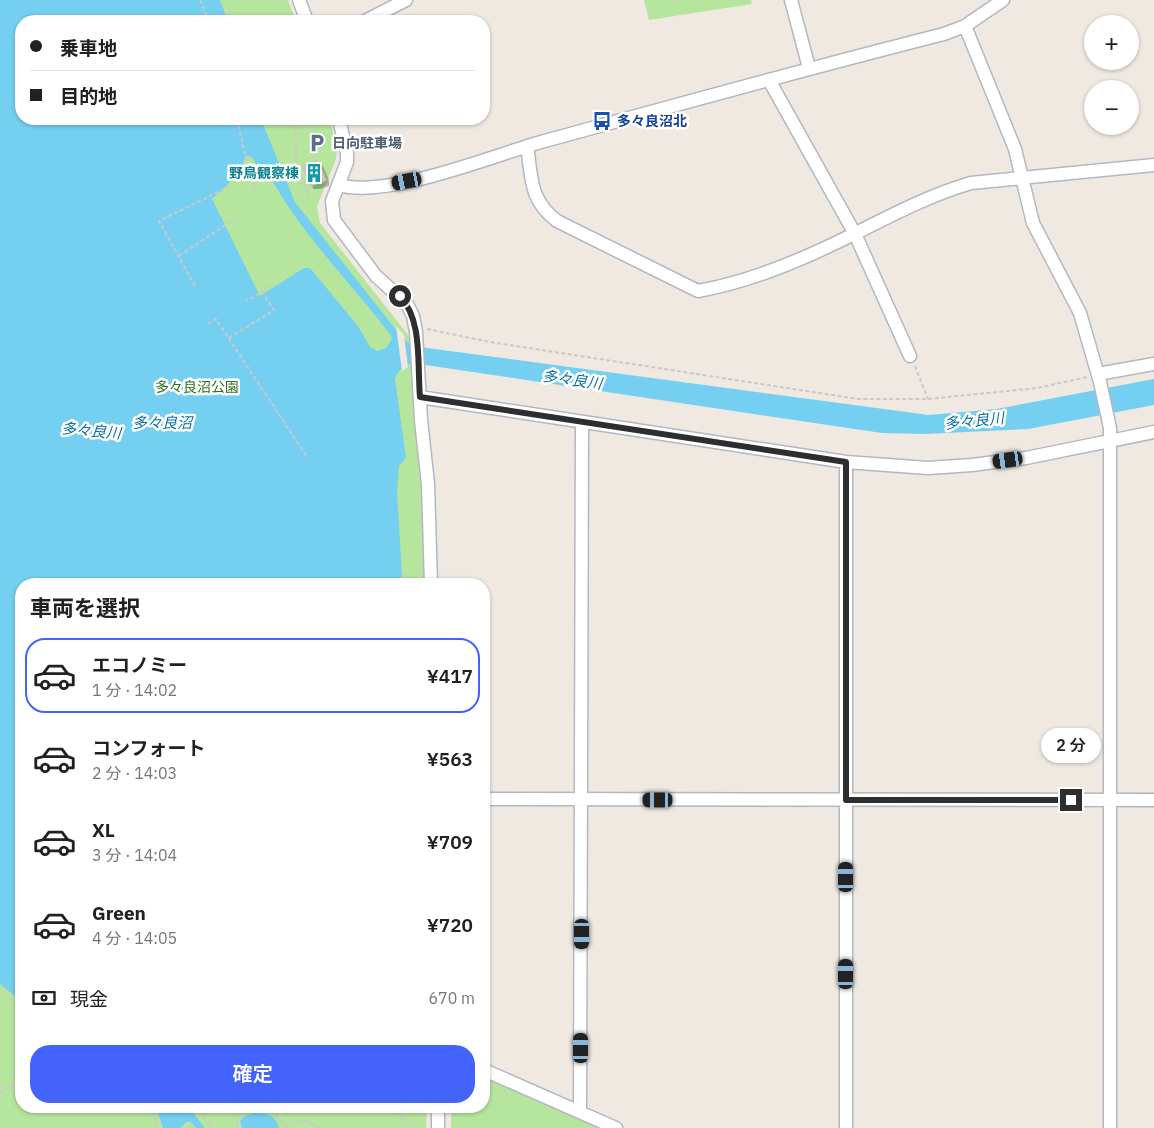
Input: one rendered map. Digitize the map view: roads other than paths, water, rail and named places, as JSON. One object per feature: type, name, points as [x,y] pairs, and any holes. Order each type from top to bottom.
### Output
[{"type":"street","points":[[299,0],[305,15]]},
{"type":"street","points":[[377,15],[406,0]]},
{"type":"street","points":[[791,0],[809,68]]},
{"type":"street","points":[[339,184],[350,188],[379,186],[422,178],[527,146],[809,68],[944,34],[965,26],[1003,0]]},
{"type":"street","points":[[965,26],[1015,149],[1033,223],[1080,314],[1099,378],[1110,434],[1110,1128]]},
{"type":"street","points":[[769,80],[855,234],[910,356]]},
{"type":"street","points":[[340,125],[347,153],[347,162],[331,207],[334,220],[376,276],[408,304],[415,329],[428,484],[431,578]]},
{"type":"street","points":[[527,146],[536,197],[543,211],[557,221],[698,291],[759,274],[802,258],[943,191],[972,183],[1154,165]]},
{"type":"street","points":[[1099,378],[1154,364]]},
{"type":"street","points":[[420,397],[582,423],[707,439],[846,462],[928,468],[1026,458],[1110,434],[1154,432]]},
{"type":"street","points":[[580,1112],[582,423]]},
{"type":"street","points":[[846,462],[846,1128]]},
{"type":"street","points":[[490,799],[1154,800]]},
{"type":"street","points":[[490,1073],[616,1128]]},
{"type":"street","points":[[438,1113],[438,1128]]},
{"type":"water","name":"多々良沼","points":[[0,0],[220,0],[226,15],[15,15],[15,125],[263,125],[295,202],[401,336],[412,346],[929,415],[997,409],[1154,379],[1154,405],[1028,429],[926,434],[882,433],[412,363],[406,366],[399,371],[395,379],[406,458],[399,466],[397,491],[402,578],[15,578],[15,996],[0,984]],"holes":[[[246,156],[252,157],[261,172],[267,171],[295,216],[325,256],[390,334],[392,339],[386,348],[377,351],[370,347],[358,326],[310,268],[304,268],[260,296],[212,199],[238,175]]]},
{"type":"water","points":[[158,1113],[193,1113],[205,1128],[196,1128],[191,1122],[186,1122],[181,1128],[163,1128]]},
{"type":"water","points":[[253,1113],[270,1115],[279,1128],[242,1128],[240,1121],[243,1117]]},
{"type":"place","name":"多々良沼北","points":[[602,121]]},
{"type":"place","name":"日向駐車場","points":[[317,143]]},
{"type":"place","name":"野鳥観察棟","points":[[314,173]]},
{"type":"water label","name":"多々良川","points":[[572,380]]},
{"type":"water label","name":"多々良川","points":[[974,421]]},
{"type":"water label","name":"多々良川","points":[[91,431]]},
{"type":"park label","name":"多々良沼公園","points":[[197,387]]}]
